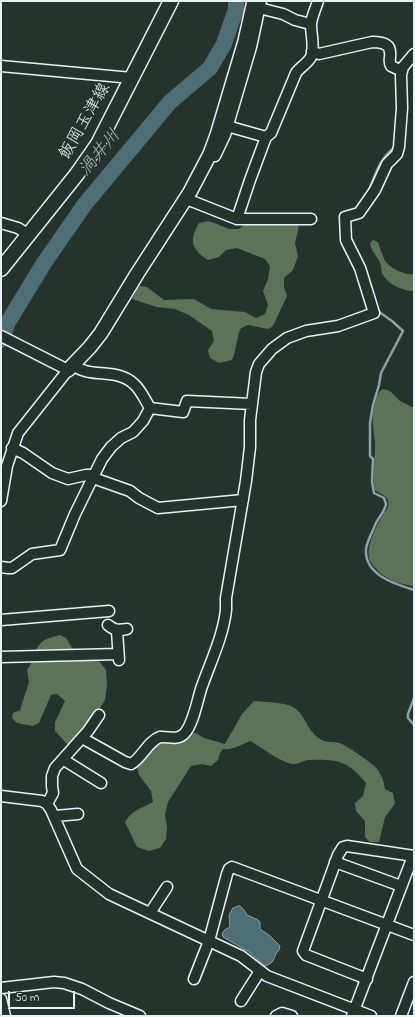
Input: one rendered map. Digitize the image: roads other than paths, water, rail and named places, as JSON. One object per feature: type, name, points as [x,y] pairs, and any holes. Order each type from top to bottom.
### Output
[{"type":"main road","name":"飯岡玉津線","points":[[1,269],[90,157],[171,1]]},
{"type":"street","points":[[237,219],[266,137],[271,133],[296,73],[310,57],[312,51],[312,34],[310,24],[318,1]]},
{"type":"street","points":[[258,4],[295,20],[310,24]]},
{"type":"street","points":[[174,216],[190,200],[201,184],[212,163],[227,126],[252,47],[258,4]]},
{"type":"street","points":[[1,501],[7,466],[18,433],[101,333],[201,172],[217,136],[258,4]]},
{"type":"street","points":[[312,51],[319,54],[372,42],[384,43],[389,47],[389,63],[391,66],[402,71]]},
{"type":"street","points":[[82,738],[131,764],[138,759],[154,741],[160,738],[181,737],[188,729],[220,636],[226,609],[226,598],[243,500],[250,447],[250,420],[256,372],[259,364],[265,356],[280,342],[295,334],[338,326],[374,313],[357,263],[346,240],[345,217],[359,213],[373,194],[387,164],[396,154],[399,146],[402,71],[403,67],[414,54]]},
{"type":"street","points":[[1,66],[132,78]]},
{"type":"street","points":[[227,126],[266,137]]},
{"type":"street","points":[[190,200],[237,219],[311,219]]},
{"type":"street","points":[[1,223],[18,228],[29,235]]},
{"type":"street","points":[[1,336],[26,349],[71,368],[117,374],[126,378],[135,385],[150,408],[183,412],[187,401],[252,404]]},
{"type":"street","points":[[1,567],[12,568],[32,554],[60,550],[102,459],[111,447],[122,438],[133,432],[143,421],[150,408]]},
{"type":"street","points":[[12,448],[23,453],[52,473],[68,479],[86,475],[93,477],[130,491],[139,498],[158,508],[243,500]]},
{"type":"street","points":[[1,620],[109,611]]},
{"type":"street","points":[[1,656],[118,657],[117,628]]},
{"type":"street","points":[[47,804],[53,793],[52,776],[55,768],[64,760],[99,715]]},
{"type":"street","points":[[64,760],[100,783]]},
{"type":"street","points":[[1,796],[42,801],[47,804],[55,816],[75,866],[80,873],[109,894],[241,956],[267,976],[353,1013],[371,1016]]},
{"type":"street","points":[[55,816],[78,814]]},
{"type":"street","points":[[353,1013],[367,979],[413,856],[347,846],[340,850],[303,948],[304,954],[367,979]]},
{"type":"street","points":[[335,862],[402,886]]},
{"type":"street","points":[[194,979],[209,941],[227,874],[229,869],[232,867],[414,935]]},
{"type":"street","points":[[150,913],[166,887]]},
{"type":"street","points":[[241,1001],[260,971]]},
{"type":"street","points":[[1,988],[54,982],[64,983],[78,987],[109,1003],[140,1016]]},
{"type":"street","points":[[401,1016],[414,982]]},
{"type":"street","points":[[1,998],[5,1016]]},
{"type":"street","points":[[276,1016],[282,1012],[292,1016]]},
{"type":"water","points":[[240,906],[247,915],[260,922],[260,929],[280,946],[273,961],[269,965],[265,966],[249,952],[223,937],[222,933],[230,927],[229,915],[233,908]]},
{"type":"waterway","name":"渦井川","points":[[1,340],[8,322],[44,263],[85,204],[170,102],[210,68],[224,44],[236,9],[236,1]]},
{"type":"waterway","points":[[367,194],[380,164],[388,153],[394,148]]},
{"type":"waterway","points":[[378,311],[403,331],[381,373],[370,423],[370,456],[373,459],[372,482],[374,493],[384,498],[386,504],[368,543],[366,549],[367,558],[370,566],[382,577],[398,585],[414,590]]},
{"type":"waterway","points":[[414,698],[408,714],[408,718],[414,725]]}]
